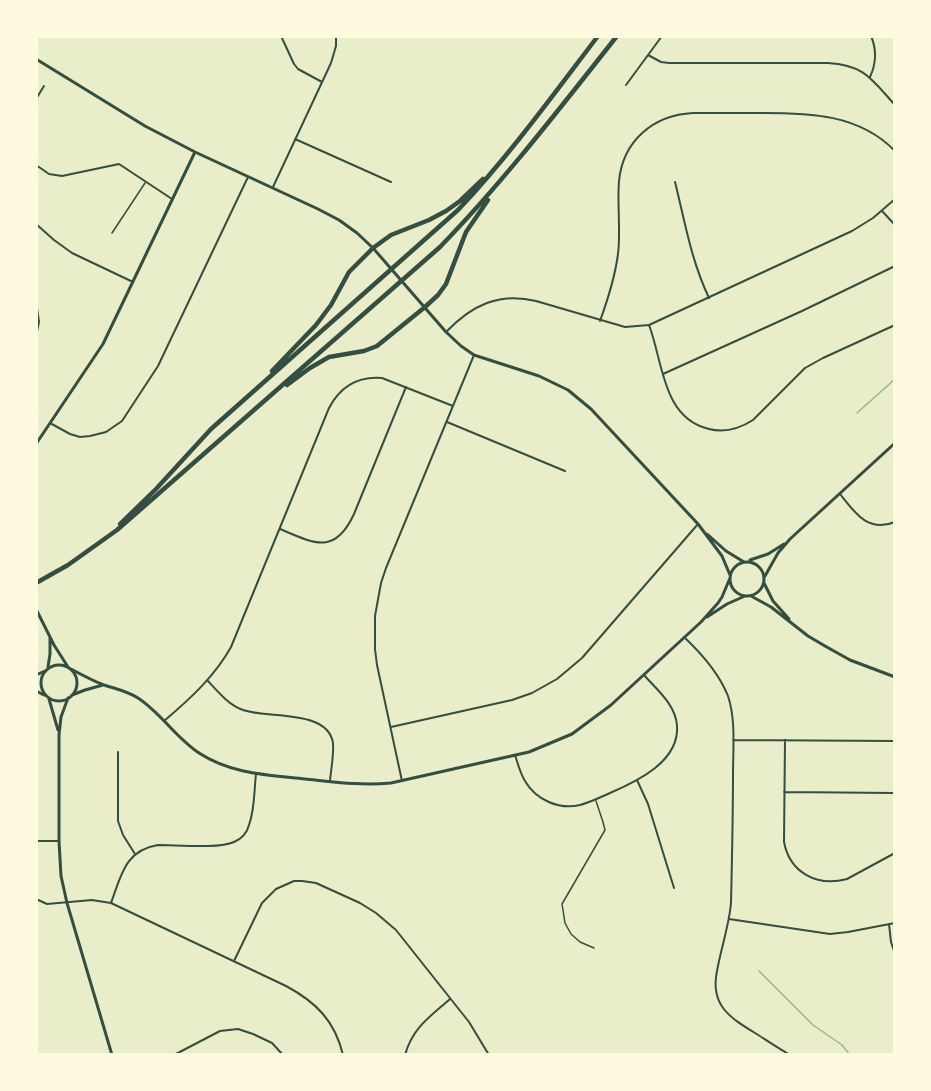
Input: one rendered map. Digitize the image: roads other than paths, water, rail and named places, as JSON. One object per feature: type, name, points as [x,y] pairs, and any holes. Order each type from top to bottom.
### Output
[{"type":"highway","points":[[110,535],[202,437],[396,267],[473,195],[598,36]]},
{"type":"highway","points":[[270,396],[329,357],[364,351],[377,346],[438,295],[446,284],[462,239],[474,219],[617,36]]},
{"type":"highway","points":[[36,583],[77,559],[141,510],[397,286],[463,224],[535,141]]},
{"type":"highway","points":[[261,384],[316,325],[331,305],[349,272],[373,248],[391,235],[429,220],[453,207],[514,143]]},
{"type":"street","points":[[281,36],[298,69],[322,82]]},
{"type":"street","points":[[273,188],[334,55],[336,36]]},
{"type":"street","points":[[626,85],[662,36]]},
{"type":"street","points":[[870,77],[875,64],[874,43],[871,36]]},
{"type":"street","points":[[648,55],[661,62],[669,63],[837,63],[857,68],[870,77],[895,105]]},
{"type":"street","points":[[36,59],[138,122],[195,152],[339,220],[373,248],[446,332],[461,346],[474,355],[539,376],[580,398],[702,528],[726,551],[760,566],[765,576]]},
{"type":"street","points":[[36,99],[44,86]]},
{"type":"street","points":[[600,321],[616,270],[619,181],[624,160],[633,142],[656,123],[676,115],[693,113],[805,113],[859,127],[880,138],[895,151]]},
{"type":"street","points":[[296,139],[391,182]]},
{"type":"street","points":[[36,444],[103,344],[195,152]]},
{"type":"street","points":[[36,165],[49,174],[62,176],[119,164],[172,199]]},
{"type":"street","points":[[50,423],[70,434],[80,437],[90,436],[112,429],[127,415],[158,366],[248,176]]},
{"type":"street","points":[[675,182],[693,258],[709,298]]},
{"type":"street","points":[[446,332],[477,307],[513,297],[536,301],[625,327],[649,325],[852,231],[873,218],[895,199]]},
{"type":"street","points":[[882,211],[895,225]]},
{"type":"street","points":[[36,224],[72,252],[133,282]]},
{"type":"street","points":[[663,374],[895,266]]},
{"type":"street","points":[[36,302],[39,322],[36,336]]},
{"type":"street","points":[[649,325],[663,374],[675,405],[699,426],[718,431],[735,429],[760,414],[813,363],[895,325]]},
{"type":"street","points":[[402,781],[375,649],[375,620],[380,590],[390,558],[474,355]]},
{"type":"street","points":[[164,721],[207,681],[222,663],[231,647],[329,408],[339,393],[359,380],[382,378],[453,406]]},
{"type":"street","points":[[280,530],[318,543],[332,541],[344,533],[406,387]]},
{"type":"street","points":[[447,422],[565,471]]},
{"type":"street","points":[[751,596],[760,591],[765,576],[778,553],[790,539],[895,443]]},
{"type":"street","points":[[840,494],[868,524],[879,526],[895,522]]},
{"type":"street","points":[[391,727],[512,700],[532,693],[557,679],[589,651],[698,524]]},
{"type":"street","points":[[702,528],[722,556],[733,589],[737,593],[751,596],[771,607],[808,636],[843,657],[895,677]]},
{"type":"street","points":[[36,675],[58,665],[70,668],[104,685],[122,690],[138,698],[188,744],[207,758],[230,767],[256,774],[330,782],[375,785],[402,781],[515,755],[572,734],[597,716],[701,622],[722,597],[735,566],[768,554],[790,539]]},
{"type":"street","points":[[764,582],[773,601],[794,625]]},
{"type":"street","points":[[701,622],[727,604],[746,596]]},
{"type":"street","points":[[36,609],[77,682],[61,717],[59,735],[61,876],[112,1055]]},
{"type":"street","points":[[50,636],[51,654],[40,684],[47,697],[59,735]]},
{"type":"street","points":[[684,638],[702,655],[721,681],[730,705],[733,740],[731,903],[715,989],[726,1013],[790,1055]]},
{"type":"street","points":[[515,755],[526,784],[536,795],[555,805],[573,806],[596,800],[637,780],[663,761],[672,749],[676,736],[676,719],[672,708],[644,675]]},
{"type":"street","points":[[207,681],[232,704],[245,711],[310,720],[321,725],[329,734],[332,742],[330,782]]},
{"type":"street","points":[[36,691],[58,701],[104,685]]},
{"type":"street","points":[[733,740],[895,741]]},
{"type":"street","points":[[785,740],[783,825],[786,849],[791,861],[805,874],[823,882],[847,879],[895,853]]},
{"type":"street","points":[[118,752],[118,821],[123,835],[135,854]]},
{"type":"street","points":[[111,903],[122,873],[135,854],[149,847],[222,845],[236,842],[250,825],[256,774]]},
{"type":"street","points":[[637,780],[648,804],[674,888]]},
{"type":"street","points":[[784,792],[895,793]]},
{"type":"street","points":[[36,841],[59,841]]},
{"type":"street","points":[[234,961],[266,897],[289,883],[302,881],[316,883],[360,903],[389,923],[469,1022],[489,1055]]},
{"type":"street","points":[[36,900],[47,904],[96,900],[111,903],[298,992],[324,1014],[338,1037],[343,1055]]},
{"type":"street","points":[[729,920],[830,934],[895,923]]},
{"type":"street","points":[[889,924],[895,954]]},
{"type":"street","points":[[405,1055],[412,1036],[421,1024],[450,999]]},
{"type":"street","points":[[174,1055],[220,1031],[238,1029],[272,1043],[283,1055]]},
{"type":"lane","points":[[112,233],[145,182]]},
{"type":"lane","points":[[594,948],[580,942],[571,934],[562,904],[605,830],[596,800]]},
{"type":"waterway","points":[[857,413],[895,379]]},
{"type":"waterway","points":[[759,971],[813,1025],[842,1045],[850,1055]]}]
